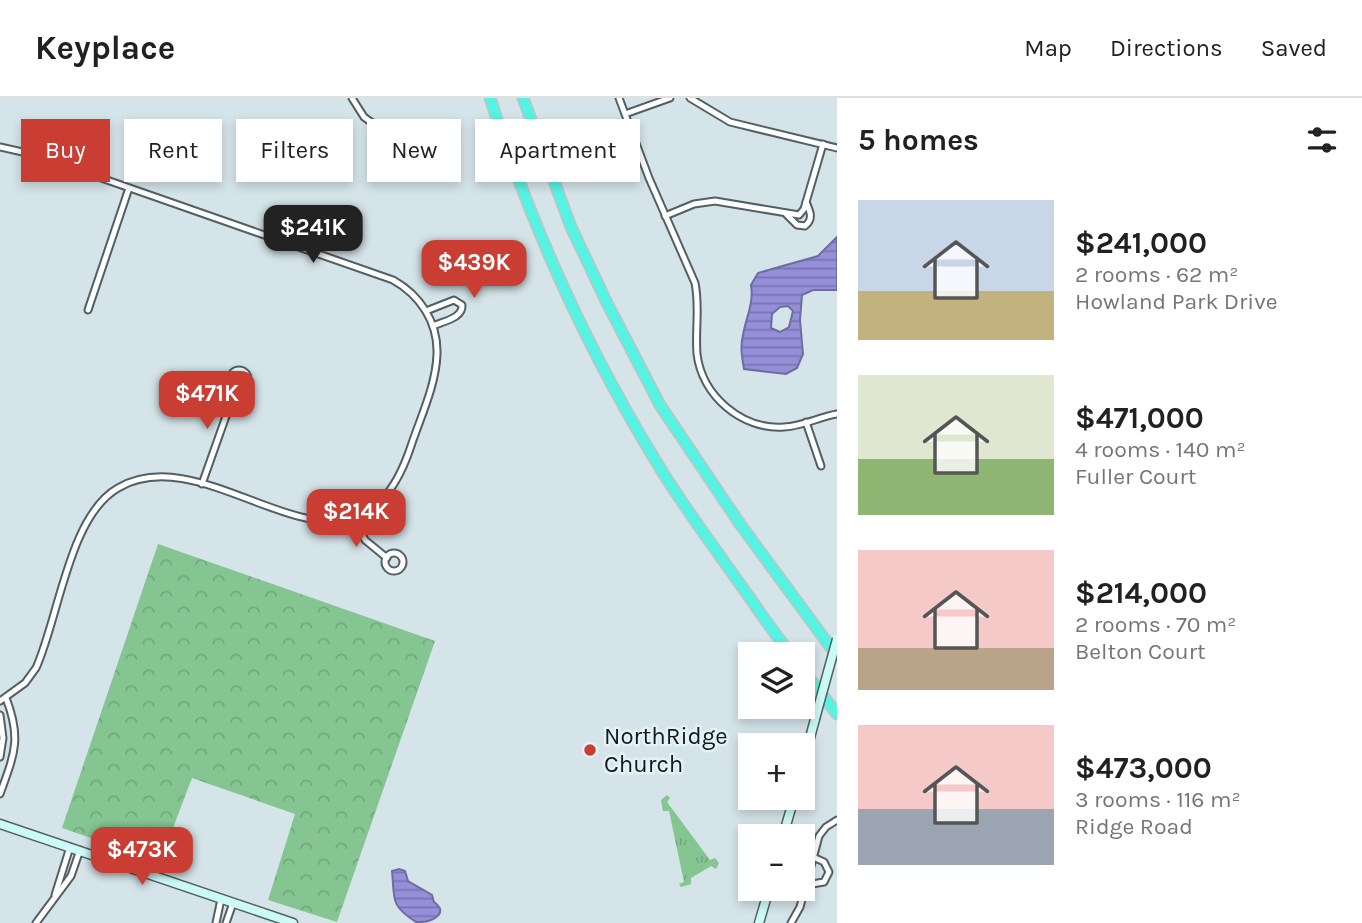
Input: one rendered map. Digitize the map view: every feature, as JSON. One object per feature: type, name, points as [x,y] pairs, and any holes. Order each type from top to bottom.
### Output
[{"type":"highway","points":[[490,98],[540,233],[616,390],[676,492],[782,642]]},
{"type":"highway","points":[[523,98],[571,227],[660,405],[740,524],[837,656]]},
{"type":"highway","points":[[815,686],[837,714]]},
{"type":"street","points":[[352,98],[367,119]]},
{"type":"street","points":[[619,98],[665,216],[695,283],[698,300],[698,357],[701,372],[710,388],[727,408],[751,422],[779,427],[837,414]]},
{"type":"street","points":[[625,114],[669,98]]},
{"type":"street","points":[[693,99],[730,122],[837,148]]},
{"type":"street","points":[[665,216],[694,204],[715,201],[745,204],[786,214],[801,214],[822,144]]},
{"type":"street","points":[[0,148],[27,153],[387,277],[410,291],[426,311],[433,326],[437,347],[435,371],[402,471],[383,499],[353,516],[330,521],[306,519],[179,477],[154,475],[121,486],[100,503],[88,518],[81,533],[36,668],[25,684],[3,700],[13,715],[16,737],[14,753],[0,794]]},
{"type":"street","points":[[88,310],[129,188]]},
{"type":"street","points":[[786,214],[797,225],[802,227],[807,224],[811,216],[806,202]]},
{"type":"street","points":[[426,311],[454,300],[462,304],[459,315],[433,326]]},
{"type":"street","points":[[202,484],[236,388]]},
{"type":"street","points":[[806,422],[821,466]]},
{"type":"street","points":[[353,516],[365,540],[387,558]]},
{"type":"street","points":[[811,733],[837,639]]},
{"type":"street","points":[[0,715],[3,738],[0,757]]},
{"type":"street","points":[[815,850],[820,833],[837,820]]},
{"type":"street","points":[[0,824],[293,923]]},
{"type":"street","points":[[55,898],[70,847]]},
{"type":"street","points":[[36,923],[71,877],[80,850]]},
{"type":"street","points":[[815,858],[827,867],[827,878],[815,884]]},
{"type":"street","points":[[216,923],[221,899]]},
{"type":"street","points":[[760,923],[766,901]]},
{"type":"street","points":[[800,901],[793,920],[801,923]]},
{"type":"street","points":[[226,923],[233,903]]},
{"type":"green space","points":[[158,544],[435,641],[337,922],[268,900],[295,814],[192,778],[160,862],[62,828]]},
{"type":"green space","points":[[667,795],[670,798],[667,802],[710,860],[715,858],[719,863],[716,869],[711,866],[691,878],[691,884],[681,887],[679,884],[684,882],[669,811],[663,811],[661,800]]},
{"type":"shaded area","points":[[837,237],[837,290],[813,290],[802,295],[800,320],[803,354],[797,368],[786,374],[744,369],[742,339],[751,304],[751,285],[758,273],[818,256]],"holes":[[[788,306],[793,311],[789,327],[780,332],[771,328],[772,314],[780,307]]]},
{"type":"shaded area","points":[[392,871],[405,871],[408,881],[432,895],[440,910],[433,919],[416,922],[397,906]]},
{"type":"place","name":"NorthRidge Church","points":[[590,750]]}]
